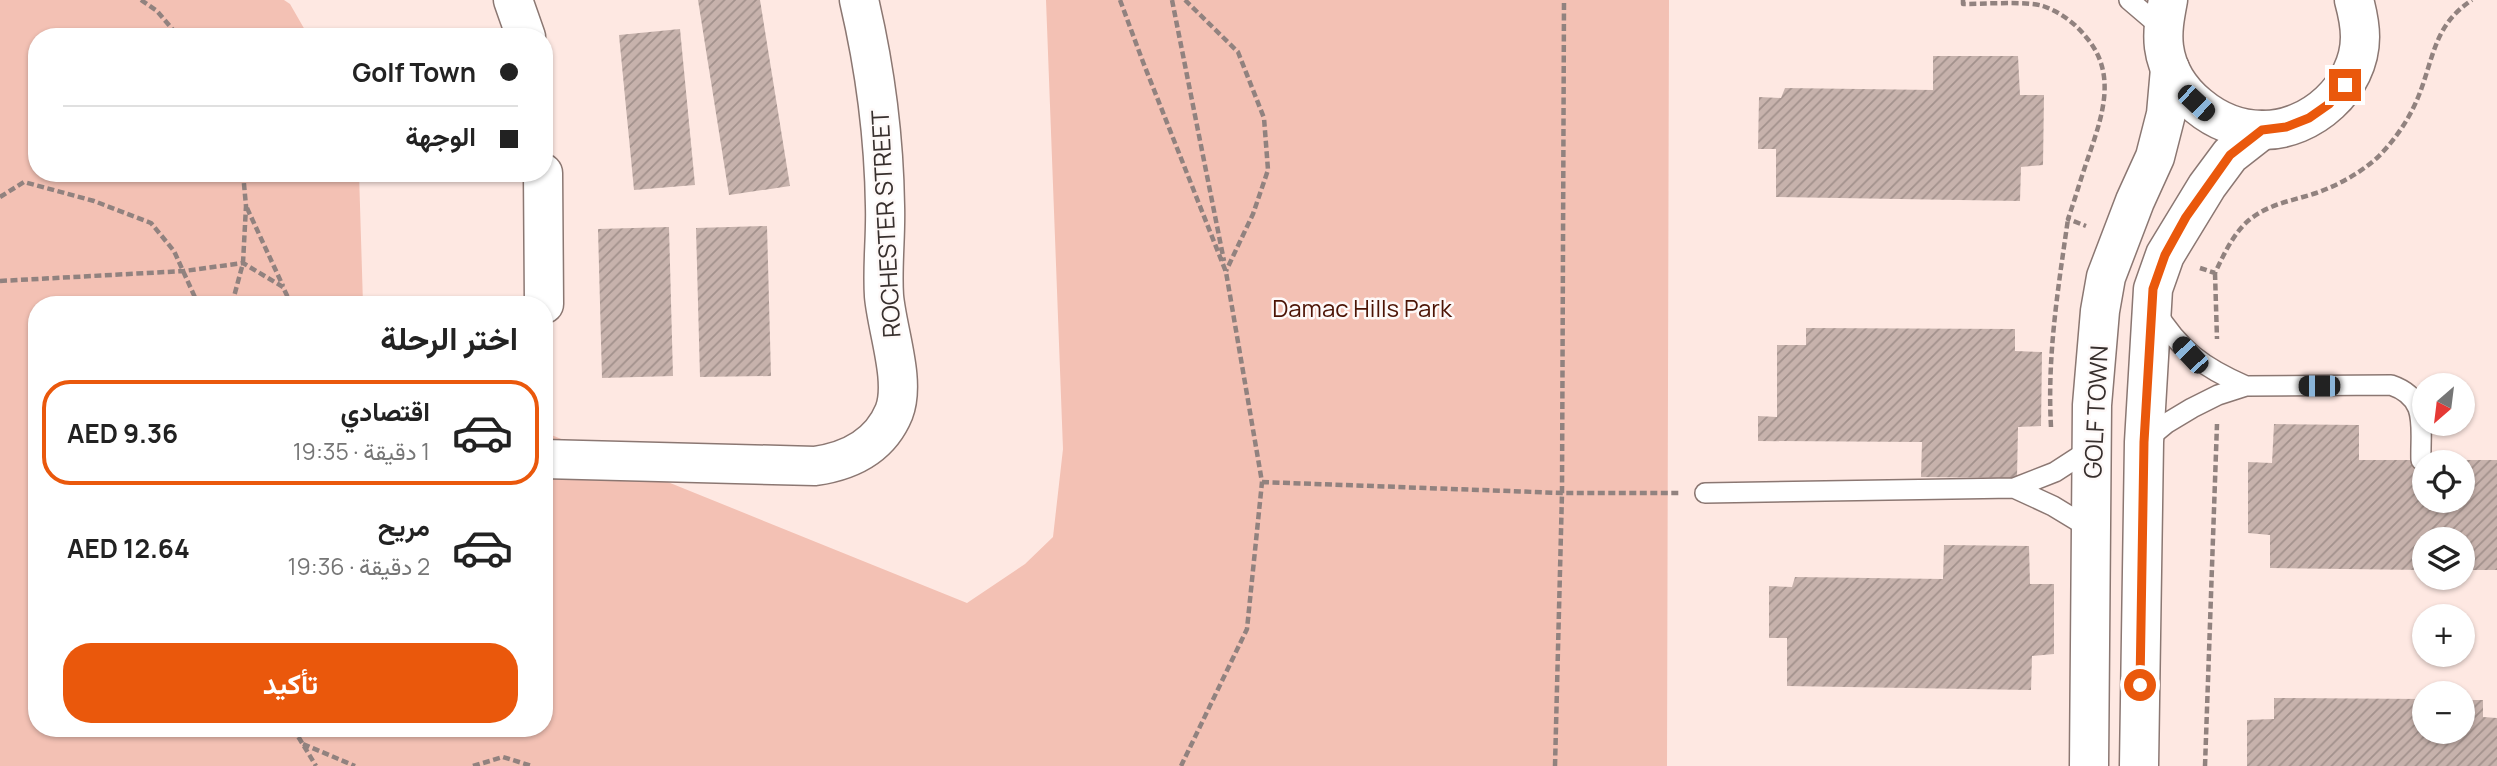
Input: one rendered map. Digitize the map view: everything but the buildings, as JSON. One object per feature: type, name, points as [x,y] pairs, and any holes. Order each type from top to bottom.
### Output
[{"type":"street","points":[[513,0],[523,28]]},
{"type":"street","name":"ROCHESTER STREET","points":[[553,459],[815,466],[855,456],[871,445],[884,430],[894,413],[899,395],[884,293],[886,210],[878,97],[859,0]]},
{"type":"street","points":[[2354,0],[2360,38]]},
{"type":"street","points":[[2166,15],[2164,50],[2185,94],[2207,113],[2233,126],[2262,130],[2286,127],[2309,118],[2329,104],[2345,85],[2355,62],[2360,38],[2381,0]]},
{"type":"street","name":"GOLF TOWN","points":[[2089,766],[2092,405],[2100,311],[2106,277],[2155,157],[2166,114],[2171,69]]},
{"type":"street","name":"GOLF TOWN","points":[[2139,766],[2144,442],[2153,289],[2165,255],[2186,217],[2230,155],[2262,130]]},
{"type":"street","points":[[543,182],[544,296]]},
{"type":"lane","points":[[2129,0],[2166,15]]},
{"type":"lane","points":[[2151,304],[2168,331],[2190,355],[2218,374],[2246,386]]},
{"type":"lane","points":[[2144,442],[2167,423],[2218,396],[2246,386],[2391,385],[2410,394],[2420,412],[2421,450]]},
{"type":"lane","points":[[1705,493],[2014,488],[2055,472],[2092,448]]},
{"type":"lane","points":[[2014,488],[2053,506],[2091,529]]},
{"type":"path","points":[[141,0],[157,11],[171,28]]},
{"type":"path","points":[[1120,0],[1226,272]]},
{"type":"path","points":[[1172,0],[1226,272],[1262,482],[1247,629],[1181,766]]},
{"type":"path","points":[[1185,0],[1238,52],[1264,118],[1268,170],[1253,214],[1226,272]]},
{"type":"path","points":[[1555,766],[1562,493],[1564,0]]},
{"type":"path","points":[[1963,0],[1963,4],[2040,5],[2070,21],[2093,44],[2102,65],[2106,86],[2105,108],[2068,219],[2120,238]]},
{"type":"path","points":[[2218,374],[2215,273],[2226,248],[2249,220],[2286,200],[2334,186],[2357,173],[2386,148],[2409,117],[2437,39],[2460,8],[2472,0]]},
{"type":"path","points":[[0,197],[24,182],[94,201],[151,223],[174,251],[195,296]]},
{"type":"path","points":[[234,296],[243,262],[246,206],[244,182]]},
{"type":"path","points":[[246,206],[287,296]]},
{"type":"path","points":[[2165,255],[2215,273]]},
{"type":"path","points":[[0,281],[184,271],[243,262],[283,287]]},
{"type":"path","points":[[2205,766],[2218,396]]},
{"type":"path","points":[[1262,482],[1562,493],[1705,493]]},
{"type":"path","points":[[299,737],[316,766]]},
{"type":"path","points":[[303,744],[355,766]]},
{"type":"path","points":[[473,766],[503,757],[532,766]]},
{"type":"green space","name":"Damac Hills Park","points":[[0,0],[284,0],[290,4],[304,28],[28,28],[28,182],[359,182],[363,296],[28,296],[28,737],[553,737],[553,436],[967,603],[1025,564],[1053,537],[1063,449],[1046,0],[1669,0],[1667,766],[0,766]]},
{"type":"route","points":[[2140,685],[2144,442],[2153,289],[2165,255],[2186,217],[2230,155],[2262,130],[2286,127],[2309,118],[2329,104],[2345,85]]}]
